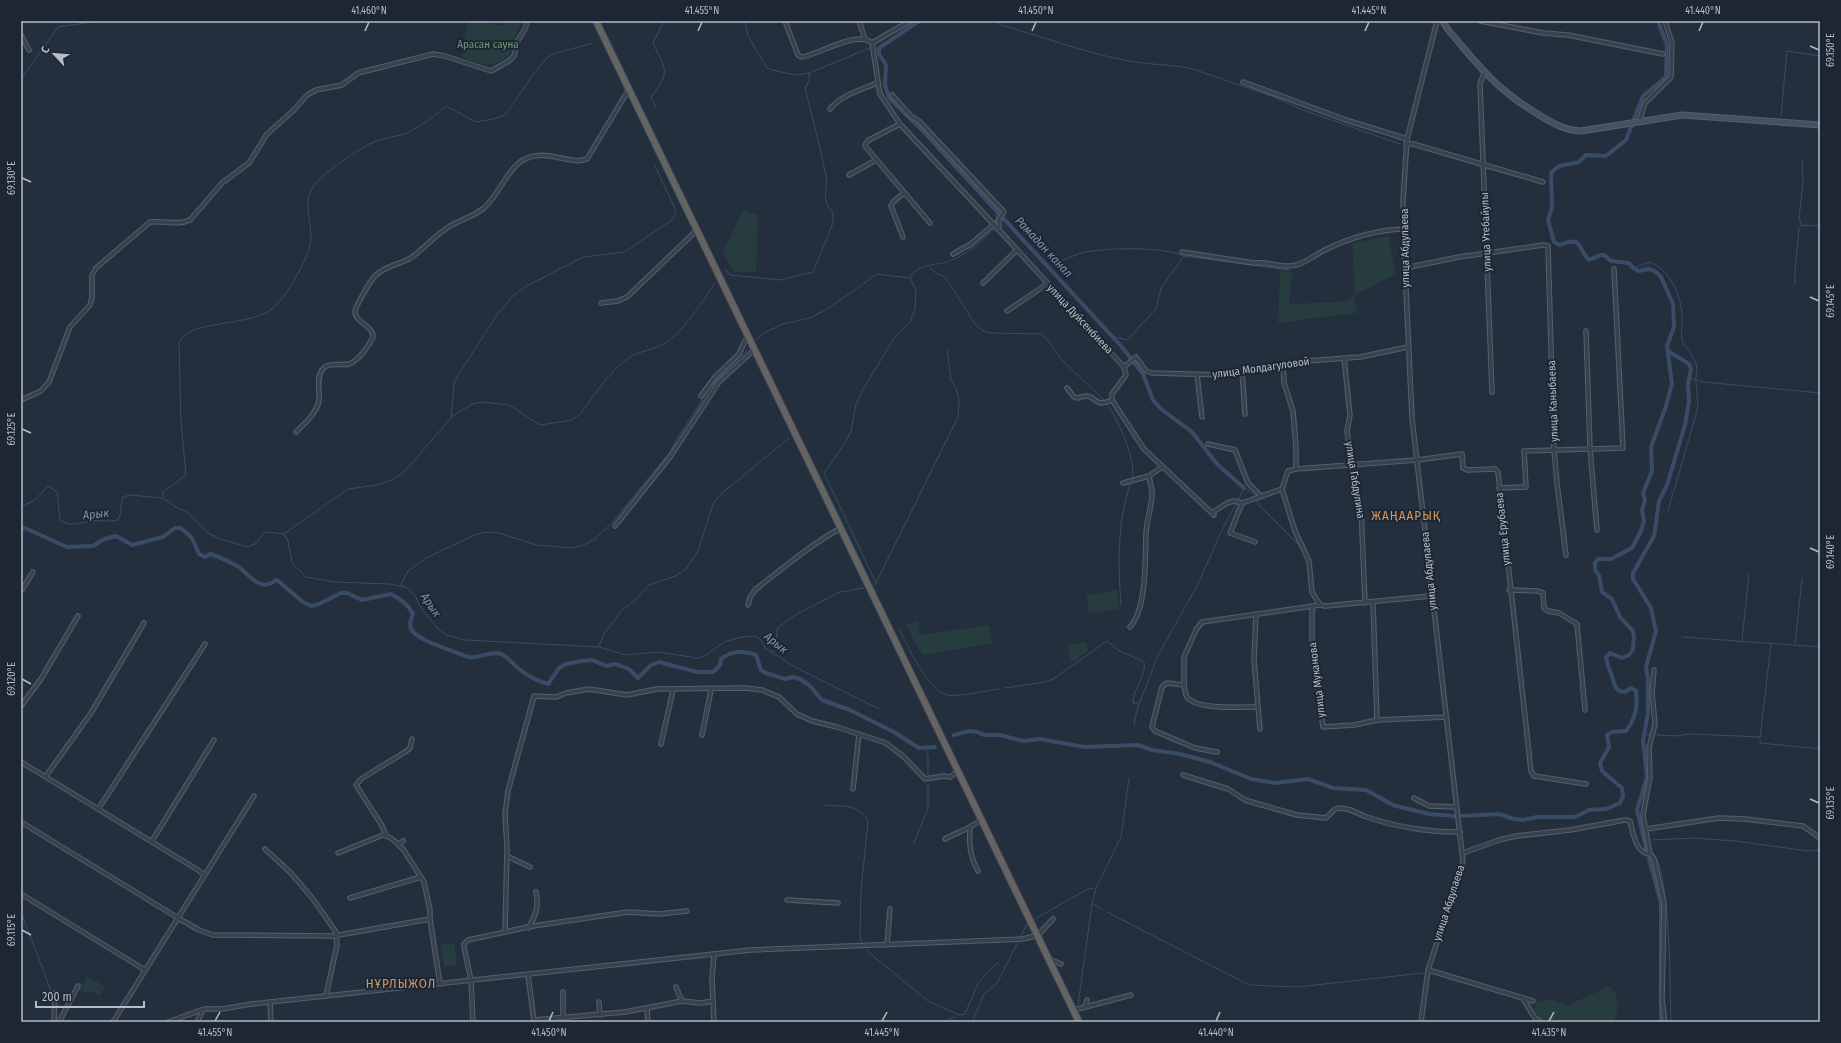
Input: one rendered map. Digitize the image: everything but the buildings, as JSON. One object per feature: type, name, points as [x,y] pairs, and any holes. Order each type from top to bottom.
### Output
[{"type":"highway","points":[[596,21],[1079,1022]]},
{"type":"main road","points":[[1443,21],[1484,73],[1513,99],[1565,129],[1581,131],[1682,115],[1820,125]]},
{"type":"street","points":[[21,400],[41,391],[49,382],[70,327],[90,305],[92,296],[92,275],[96,268],[150,222],[158,220],[183,223],[190,220],[222,183],[249,163],[267,134],[294,110],[307,95],[316,90],[342,85],[358,73],[433,54],[445,56],[491,70],[509,61],[514,56],[518,40],[525,29],[526,21]]},
{"type":"street","points":[[785,21],[798,55],[802,57],[856,39],[865,38]]},
{"type":"street","points":[[859,21],[865,38],[872,43],[910,21]]},
{"type":"street","name":"улица Абдулаева","points":[[1421,1022],[1428,970],[1463,862],[1431,596],[1412,418],[1405,268],[1404,229],[1406,144],[1437,21]]},
{"type":"street","points":[[1480,21],[1542,33],[1568,35],[1663,54]]},
{"type":"street","points":[[1635,122],[1645,103],[1671,77],[1672,43],[1665,21]]},
{"type":"street","points":[[21,34],[29,50]]},
{"type":"street","name":"улица Дуйсенбиева","points":[[872,43],[882,101],[900,124],[994,224],[1124,367]]},
{"type":"street","name":"улица Утебайулы","points":[[1484,73],[1480,84],[1492,392]]},
{"type":"street","points":[[1243,82],[1346,120],[1407,139]]},
{"type":"street","points":[[830,109],[835,102],[878,83]]},
{"type":"street","points":[[296,432],[316,410],[319,399],[319,380],[323,369],[327,366],[351,363],[366,348],[373,337],[372,332],[357,318],[354,311],[376,275],[410,258],[422,250],[446,229],[484,208],[498,192],[513,170],[523,160],[543,154],[577,160],[588,158],[629,88]]},
{"type":"street","points":[[892,95],[911,116],[919,121],[1004,212],[999,219],[999,230]]},
{"type":"street","points":[[900,124],[866,143],[865,146],[930,223]]},
{"type":"street","points":[[1406,144],[1543,182]]},
{"type":"street","points":[[849,174],[876,160]]},
{"type":"street","points":[[903,237],[891,206],[892,202],[904,194]]},
{"type":"street","points":[[953,254],[971,244],[994,224]]},
{"type":"street","points":[[1182,252],[1254,263],[1265,262],[1284,266],[1294,266],[1312,260],[1323,250],[1358,235],[1385,230],[1404,229]]},
{"type":"street","points":[[601,303],[618,301],[627,297],[697,230]]},
{"type":"street","name":"улица Каныбаева","points":[[1487,253],[1543,245],[1548,246],[1554,450],[1566,555]]},
{"type":"street","points":[[983,283],[1017,250]]},
{"type":"street","points":[[1405,268],[1487,253]]},
{"type":"street","points":[[1499,488],[1526,487],[1524,451],[1624,448],[1614,269]]},
{"type":"street","points":[[1007,311],[1047,284]]},
{"type":"street","points":[[1586,331],[1590,449],[1597,530]]},
{"type":"street","points":[[701,396],[715,377],[739,354],[744,342],[749,338]]},
{"type":"street","name":"улица Молдагуловой","points":[[1124,367],[1136,357],[1146,371],[1152,373],[1222,375],[1306,361],[1360,357],[1408,347]]},
{"type":"street","points":[[614,526],[670,457],[716,386],[755,349]]},
{"type":"street","name":"улица Габдулина","points":[[1344,358],[1350,415],[1347,431],[1360,508],[1365,602]]},
{"type":"street","points":[[1283,364],[1284,383],[1292,411],[1296,447],[1296,469],[1288,471],[1282,489],[1295,531],[1309,561],[1312,592],[1320,605]]},
{"type":"street","points":[[1124,367],[1126,375],[1112,394],[1112,400],[1144,449],[1213,514],[1227,503],[1234,501],[1242,503],[1282,489]]},
{"type":"street","points":[[1242,371],[1245,414]]},
{"type":"street","points":[[1197,375],[1202,417]]},
{"type":"street","points":[[1067,388],[1074,397],[1078,398],[1085,395],[1090,396],[1098,403],[1103,404],[1112,400]]},
{"type":"street","points":[[1208,444],[1235,450],[1248,484],[1261,496]]},
{"type":"street","name":"улица Ерубаева","points":[[1296,469],[1352,466],[1462,454],[1463,468],[1467,470],[1495,469],[1498,472],[1509,590],[1531,771],[1534,776],[1586,784]]},
{"type":"street","points":[[1123,483],[1149,476],[1162,467]]},
{"type":"street","points":[[1130,627],[1135,622],[1140,606],[1147,561],[1146,533],[1152,492],[1149,476]]},
{"type":"street","points":[[1242,503],[1230,533],[1255,542]]},
{"type":"street","points":[[748,605],[750,597],[755,590],[801,556],[816,542],[841,528]]},
{"type":"street","points":[[21,592],[33,572]]},
{"type":"street","points":[[1509,590],[1538,591],[1543,593],[1544,608],[1548,611],[1559,613],[1577,624],[1585,710]]},
{"type":"street","points":[[1257,707],[1212,707],[1191,700],[1187,697],[1184,685],[1184,657],[1196,630],[1202,622],[1320,605],[1325,606],[1431,596]]},
{"type":"street","points":[[1373,602],[1377,720]]},
{"type":"street","name":"улица Муканова","points":[[1312,606],[1312,651],[1323,727],[1354,725],[1377,720],[1446,717]]},
{"type":"street","points":[[1256,614],[1254,660],[1260,729]]},
{"type":"street","points":[[21,706],[41,679],[78,616]]},
{"type":"street","points":[[46,776],[91,713],[144,624]]},
{"type":"street","points":[[99,808],[205,644]]},
{"type":"street","points":[[1654,670],[1652,693],[1655,724],[1649,748],[1650,777],[1643,809],[1650,854],[1654,859],[1664,904],[1662,1000],[1665,1022]]},
{"type":"street","points":[[1184,685],[1166,683],[1162,687],[1152,727],[1155,731],[1195,748],[1217,752]]},
{"type":"street","points":[[505,932],[507,856],[505,814],[506,800],[534,696],[556,697],[566,693],[589,689],[627,695],[658,688],[674,690],[745,688],[762,690],[779,696],[797,714],[812,721],[886,742],[904,757],[920,776],[925,779],[944,776],[950,777],[958,771]]},
{"type":"street","points":[[661,744],[674,690]]},
{"type":"street","points":[[702,735],[711,690]]},
{"type":"street","points":[[853,789],[859,734]]},
{"type":"street","points":[[386,835],[384,828],[356,785],[361,780],[410,748],[412,739]]},
{"type":"street","points":[[152,841],[214,740]]},
{"type":"street","points":[[21,762],[99,808],[204,875]]},
{"type":"street","points":[[1183,775],[1228,789],[1248,801],[1297,815],[1326,818],[1334,809],[1342,808],[1373,819],[1414,830],[1460,832]]},
{"type":"street","points":[[113,1022],[254,796]]},
{"type":"street","points":[[1414,798],[1429,806],[1456,807]]},
{"type":"street","points":[[1646,829],[1720,818],[1745,819],[1803,826],[1820,838]]},
{"type":"street","points":[[945,839],[957,832],[970,829],[982,819]]},
{"type":"street","points":[[1463,853],[1498,840],[1516,836],[1570,830],[1625,820],[1630,821],[1640,851],[1644,854],[1650,854]]},
{"type":"street","points":[[21,822],[198,930],[213,935],[336,935],[430,919]]},
{"type":"street","points":[[970,829],[970,850],[972,861],[978,871]]},
{"type":"street","points":[[338,853],[380,835],[386,835],[398,844],[421,877],[428,898],[440,984]]},
{"type":"street","points":[[398,844],[403,841]]},
{"type":"street","points":[[265,849],[291,873],[314,899],[332,926],[336,935],[337,945],[326,996]]},
{"type":"street","points":[[507,856],[530,867]]},
{"type":"street","points":[[350,898],[421,877]]},
{"type":"street","points":[[528,928],[533,921],[538,904],[536,892]]},
{"type":"street","points":[[21,894],[146,970]]},
{"type":"street","points":[[787,900],[838,903]]},
{"type":"street","points":[[886,945],[890,909]]},
{"type":"street","points":[[473,1022],[471,980],[464,948],[466,942],[505,932],[628,912],[658,914],[687,911]]},
{"type":"street","points":[[168,1022],[204,1009],[222,1009],[270,1002],[765,949],[1023,939],[1038,935],[1053,919]]},
{"type":"street","points":[[714,954],[714,1022]]},
{"type":"street","points":[[1049,959],[1060,964]]},
{"type":"street","points":[[1428,970],[1533,1001]]},
{"type":"street","points":[[528,975],[534,1021],[600,1016],[682,1001],[701,1003],[713,1001]]},
{"type":"street","points":[[60,1022],[78,986]]},
{"type":"street","points":[[676,987],[682,1001]]},
{"type":"street","points":[[563,992],[563,1018]]},
{"type":"street","points":[[54,1022],[55,994]]},
{"type":"street","points":[[1074,1010],[1131,995]]},
{"type":"street","points":[[1522,999],[1535,1018],[1540,1022]]},
{"type":"street","points":[[1085,1006],[1087,1000]]},
{"type":"street","points":[[270,1002],[270,1022]]},
{"type":"street","points":[[599,1002],[600,1016]]},
{"type":"street","points":[[647,1008],[648,1022]]},
{"type":"street","points":[[197,1022],[204,1009]]},
{"type":"green space","name":"Арасан сауна","points":[[468,21],[491,21],[495,25],[502,25],[506,21],[522,21],[513,41],[511,53],[505,59],[488,65],[462,57]]},
{"type":"green space","points":[[743,210],[758,215],[756,272],[734,272],[723,252]]},
{"type":"green space","points":[[1389,236],[1395,274],[1355,295],[1352,243]]},
{"type":"green space","points":[[1280,271],[1292,272],[1289,304],[1342,302],[1355,295],[1356,313],[1278,323]]},
{"type":"green space","points":[[1117,590],[1119,609],[1089,613],[1086,595]]},
{"type":"green space","points":[[918,621],[921,635],[989,625],[992,643],[924,655],[918,648],[906,624]]},
{"type":"green space","points":[[1086,642],[1088,651],[1071,663],[1067,645]]},
{"type":"green space","points":[[454,943],[457,965],[444,967],[441,945]]},
{"type":"green space","points":[[87,976],[106,987],[100,996],[91,991],[88,994],[80,989]]},
{"type":"green space","points":[[1609,986],[1616,994],[1618,1003],[1617,1013],[1613,1022],[1550,1022],[1539,1019],[1534,1011],[1537,1002],[1551,1000],[1571,1007],[1573,1003]]},
{"type":"waterway","points":[[21,79],[58,27],[99,21]]},
{"type":"waterway","points":[[656,108],[651,97],[662,82],[664,71],[661,60],[653,43],[664,21]]},
{"type":"waterway","points":[[745,21],[748,36],[767,68],[776,71],[797,75],[809,73],[867,49],[879,48]]},
{"type":"waterway","name":"Рамадан канал","points":[[919,21],[879,48],[879,54],[886,65],[885,85],[889,98],[920,128],[1122,347],[1143,374],[1153,400],[1161,409],[1192,432],[1217,464],[1244,488]]},
{"type":"waterway","points":[[995,21],[1001,25],[1108,57],[1133,62],[1193,69],[1274,97],[1303,110],[1400,144]]},
{"type":"waterway","points":[[1461,816],[1499,814],[1514,819],[1523,820],[1537,817],[1575,817],[1589,810],[1606,809],[1620,803],[1623,796],[1622,788],[1602,771],[1600,763],[1609,747],[1607,735],[1612,732],[1626,731],[1632,722],[1637,702],[1636,691],[1631,688],[1625,692],[1617,689],[1606,657],[1610,653],[1622,658],[1629,655],[1633,649],[1634,638],[1633,631],[1620,617],[1612,599],[1602,592],[1599,575],[1595,570],[1595,563],[1598,559],[1611,559],[1632,548],[1641,531],[1644,521],[1642,510],[1645,500],[1643,493],[1652,471],[1651,447],[1665,409],[1672,384],[1667,346],[1674,327],[1673,304],[1661,277],[1656,272],[1649,269],[1639,271],[1633,268],[1629,263],[1611,261],[1604,255],[1589,260],[1585,256],[1579,244],[1576,242],[1567,242],[1560,245],[1554,242],[1548,220],[1552,208],[1551,173],[1557,167],[1579,162],[1586,155],[1606,156],[1626,140],[1643,96],[1666,77],[1667,45],[1658,21]]},
{"type":"waterway","points":[[163,497],[163,492],[186,475],[181,423],[179,342],[185,335],[195,330],[251,318],[263,314],[279,302],[303,264],[310,245],[311,230],[308,199],[317,182],[341,162],[368,145],[378,140],[409,132],[429,120],[446,106],[476,122],[494,119],[506,114],[545,60],[553,54],[593,43]]},
{"type":"waterway","points":[[1781,117],[1787,51],[1820,56]]},
{"type":"waterway","points":[[726,270],[730,275],[781,280],[813,272],[833,223],[833,213],[825,198],[827,182],[826,176],[805,88],[809,81],[809,73]]},
{"type":"waterway","points":[[1801,224],[1799,218],[1803,181],[1802,159]]},
{"type":"waterway","points":[[284,534],[348,489],[378,485],[392,480],[405,471],[451,418],[454,384],[458,375],[499,312],[512,297],[525,287],[583,257],[625,252],[673,219],[676,211],[655,166]]},
{"type":"waterway","points":[[995,223],[997,211]]},
{"type":"waterway","points":[[1795,284],[1799,229],[1801,225],[1820,226]]},
{"type":"waterway","points":[[876,583],[824,473],[845,443],[851,431],[856,404],[862,391],[894,338],[910,322],[915,309],[916,290],[910,278],[913,273],[922,267],[945,263],[962,255],[980,242],[995,228]]},
{"type":"waterway","points":[[1061,261],[1085,252],[1121,249],[1149,249],[1184,256]]},
{"type":"waterway","points":[[1112,336],[1127,340],[1156,309],[1161,288],[1184,256],[1289,270]]},
{"type":"waterway","points":[[1633,268],[1650,262],[1663,271],[1673,284],[1681,306],[1681,333],[1683,342],[1695,360],[1697,366],[1697,411],[1668,511]]},
{"type":"waterway","points":[[930,267],[933,271],[946,278],[975,324],[982,330],[989,333],[1041,334],[1047,339],[1061,359],[1105,401]]},
{"type":"waterway","points":[[755,341],[764,333],[783,324],[810,318],[829,308],[877,274],[910,278]]},
{"type":"waterway","points":[[451,417],[472,404],[482,402],[509,405],[540,425],[572,420],[580,414],[614,370],[628,358],[665,343],[678,332],[706,297],[715,282]]},
{"type":"waterway","points":[[400,586],[408,571],[426,558],[477,534],[488,532],[499,533],[537,545],[571,548],[584,545],[595,539],[610,525],[670,452],[712,385],[747,350]]},
{"type":"waterway","points":[[875,585],[958,417],[959,400],[956,388],[951,380],[947,350]]},
{"type":"waterway","points":[[1647,852],[1637,810],[1647,777],[1643,741],[1648,713],[1648,679],[1646,667],[1656,631],[1651,608],[1633,579],[1633,573],[1654,536],[1659,501],[1667,485],[1685,425],[1689,401],[1688,384],[1691,369],[1689,364],[1668,351]]},
{"type":"waterway","points":[[1688,378],[1704,382],[1820,393]]},
{"type":"waterway","points":[[1107,404],[1126,441],[1132,463],[1132,479]]},
{"type":"waterway","points":[[599,646],[604,634],[621,611],[634,601],[649,585],[675,576],[686,569],[698,551],[713,504],[722,493],[789,438]]},
{"type":"waterway","points":[[1121,605],[1119,574],[1121,527],[1126,497],[1131,482]]},
{"type":"waterway","name":"Арык","points":[[21,506],[34,501],[48,486],[57,492],[60,520],[68,524],[76,524],[93,521],[118,520],[123,497],[130,495],[163,498],[174,506],[187,512],[208,533],[220,539],[248,547],[255,544],[265,532],[284,534],[288,541],[292,563],[306,577],[334,582],[389,584],[406,587],[415,595],[419,605],[437,628],[447,635],[465,640],[599,647],[625,655],[657,652],[698,658],[705,656],[724,642],[742,637],[755,636],[761,640],[765,648],[793,666],[879,709]]},
{"type":"waterway","points":[[1238,500],[1244,488],[1254,494],[1259,505],[1299,545]]},
{"type":"waterway","points":[[1134,726],[1137,709],[1155,661],[1199,582],[1220,534],[1237,502]]},
{"type":"waterway","points":[[21,529],[25,528],[67,547],[93,546],[104,539],[116,536],[132,545],[163,537],[175,528],[181,528],[192,538],[199,554],[205,557],[210,554],[229,561],[260,584],[265,585],[277,580],[303,602],[311,606],[319,604],[341,593],[347,593],[362,600],[391,594],[409,607],[413,614],[410,627],[421,638],[468,657],[476,657],[493,653],[501,654],[528,675],[548,684],[559,668],[566,664],[582,661],[592,660],[606,666],[615,664],[629,669],[638,678],[651,665],[659,662],[697,672],[713,672],[720,665],[721,659],[729,654],[738,652],[752,653],[756,655],[761,670],[766,673],[785,679],[793,677],[800,679],[809,685],[822,700],[850,710],[894,732],[919,748],[935,747]]},
{"type":"waterway","points":[[1742,640],[1749,574]]},
{"type":"waterway","points":[[1795,644],[1802,579]]},
{"type":"waterway","points":[[772,652],[776,649],[777,628],[797,614],[840,592],[864,588]]},
{"type":"waterway","points":[[899,629],[919,667],[933,686],[940,692],[947,695],[959,695],[999,689]]},
{"type":"waterway","points":[[1682,637],[1820,647]]},
{"type":"waterway","points":[[1005,688],[1045,682],[1053,679],[1107,641],[1118,650],[1144,662],[1144,672],[1135,693],[1133,703],[1138,704]]},
{"type":"waterway","points":[[1760,738],[1771,644]]},
{"type":"waterway","points":[[954,735],[969,731],[984,735],[1000,735],[1023,741],[1040,739],[1084,747],[1138,745],[1152,750],[1180,754],[1210,762],[1251,779],[1275,783],[1308,779],[1333,788],[1366,790],[1393,805],[1429,814],[1455,816]]},
{"type":"waterway","points":[[1644,734],[1650,735]]},
{"type":"waterway","points":[[1657,735],[1674,736],[1692,734],[1760,737]]},
{"type":"waterway","points":[[1760,741],[1760,743],[1820,749]]},
{"type":"waterway","points":[[925,748],[928,755],[928,777]]},
{"type":"waterway","points":[[1078,1005],[1092,904],[1096,888],[1121,837],[1129,778]]},
{"type":"waterway","points":[[914,843],[928,808],[928,784]]},
{"type":"waterway","points":[[824,805],[843,806],[855,809],[860,811],[868,821],[861,890],[860,939],[863,944]]},
{"type":"waterway","points":[[1652,840],[1694,838],[1735,841],[1809,851],[1820,850]]},
{"type":"waterway","points":[[1651,851],[1658,860],[1666,903],[1670,959],[1671,1022]]},
{"type":"waterway","points":[[1649,859],[1661,903],[1661,1022]]},
{"type":"waterway","points":[[1033,920],[1088,889],[1095,888]]},
{"type":"waterway","points":[[1093,904],[1102,909]]},
{"type":"waterway","points":[[21,912],[53,996]]},
{"type":"waterway","points":[[1107,912],[1249,985],[1298,987],[1423,973]]},
{"type":"waterway","points":[[1020,938],[1027,924]]},
{"type":"waterway","points":[[972,1022],[984,994],[997,983],[1018,942]]},
{"type":"waterway","points":[[866,950],[928,1001],[959,1015],[965,1014],[978,983],[997,963],[999,964]]},
{"type":"waterway","points":[[944,1022],[954,1017]]},
{"type":"district","name":"ЖАҢААРЫҚ","points":[[1406,515]]},
{"type":"district","name":"НҰРЛЫЖОЛ","points":[[401,983]]}]
